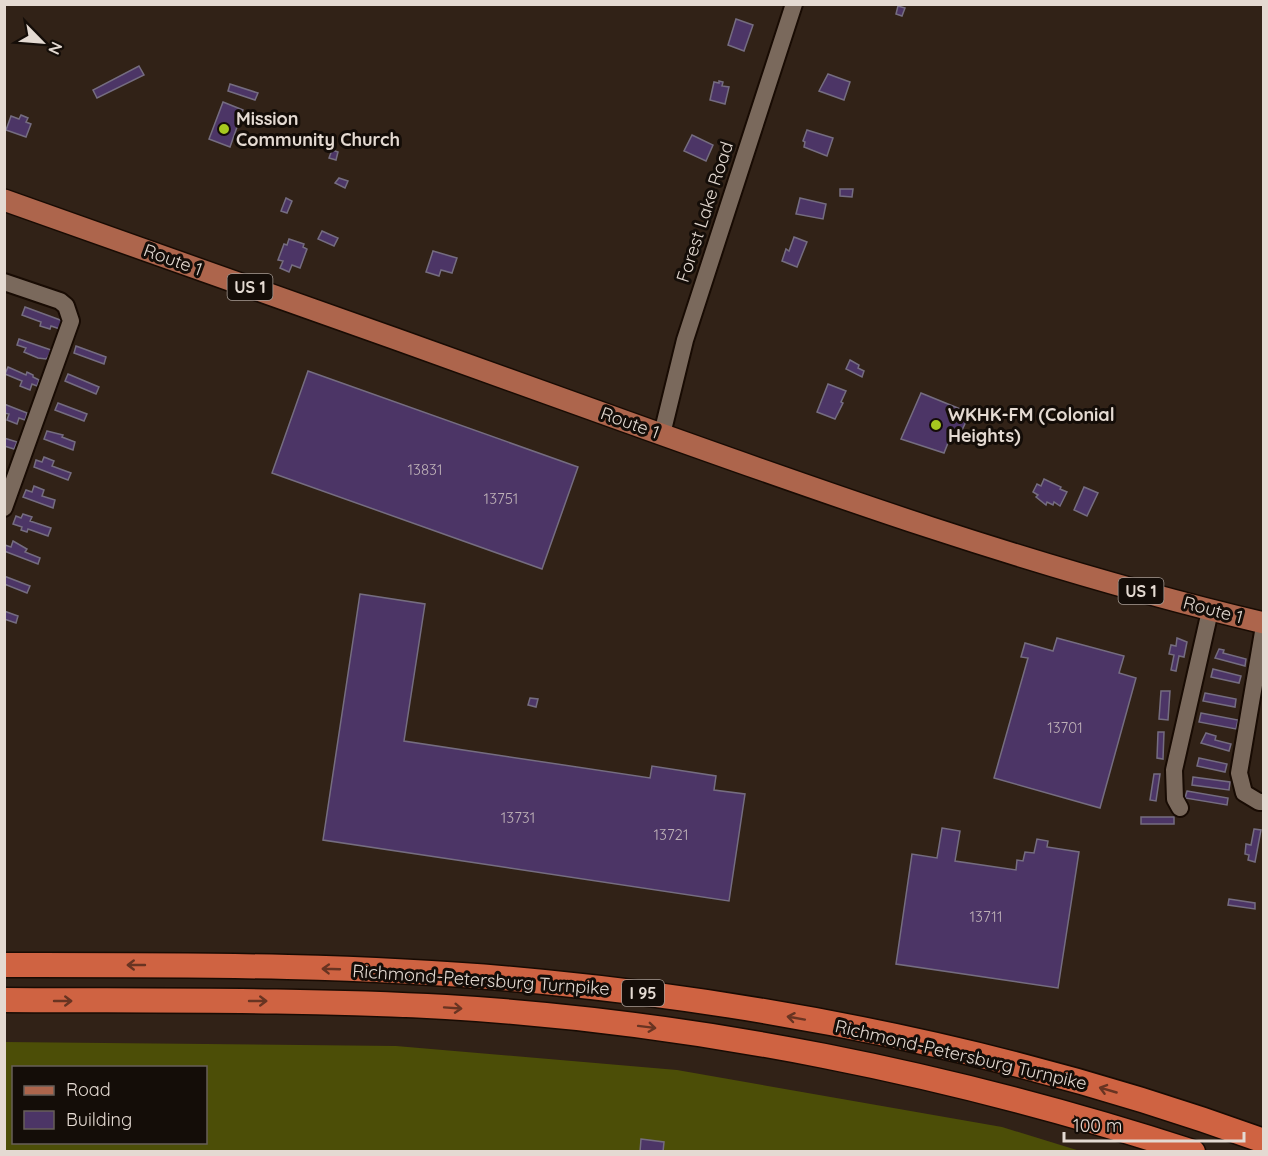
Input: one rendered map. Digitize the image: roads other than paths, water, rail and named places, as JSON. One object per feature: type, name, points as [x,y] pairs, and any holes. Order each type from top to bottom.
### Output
[{"type":"highway","name":"Richmond-Petersburg Turnpike","points":[[4,965],[183,965],[399,972],[542,981],[650,994],[877,1033],[1027,1068],[1125,1095],[1263,1141]]},
{"type":"highway","name":"Richmond-Petersburg Turnpike","points":[[4,1000],[325,1002],[471,1009],[554,1016],[675,1031],[922,1077],[1043,1107],[1193,1152]]},
{"type":"main road","name":"Route 1","points":[[4,200],[846,499],[1019,555],[1263,625]]},
{"type":"street","name":"Forest Lake Road","points":[[662,434],[684,340],[794,4]]},
{"type":"street","points":[[4,282],[60,301],[70,313],[71,321],[4,508]]},
{"type":"street","points":[[1180,808],[1175,799],[1174,770],[1210,610]]},
{"type":"street","points":[[1263,625],[1239,773],[1244,793],[1263,802]]},
{"type":"place","name":"Mission Community Church","points":[[224,129]]},
{"type":"place","name":"WKHK-FM (Colonial Heights)","points":[[936,425]]}]
